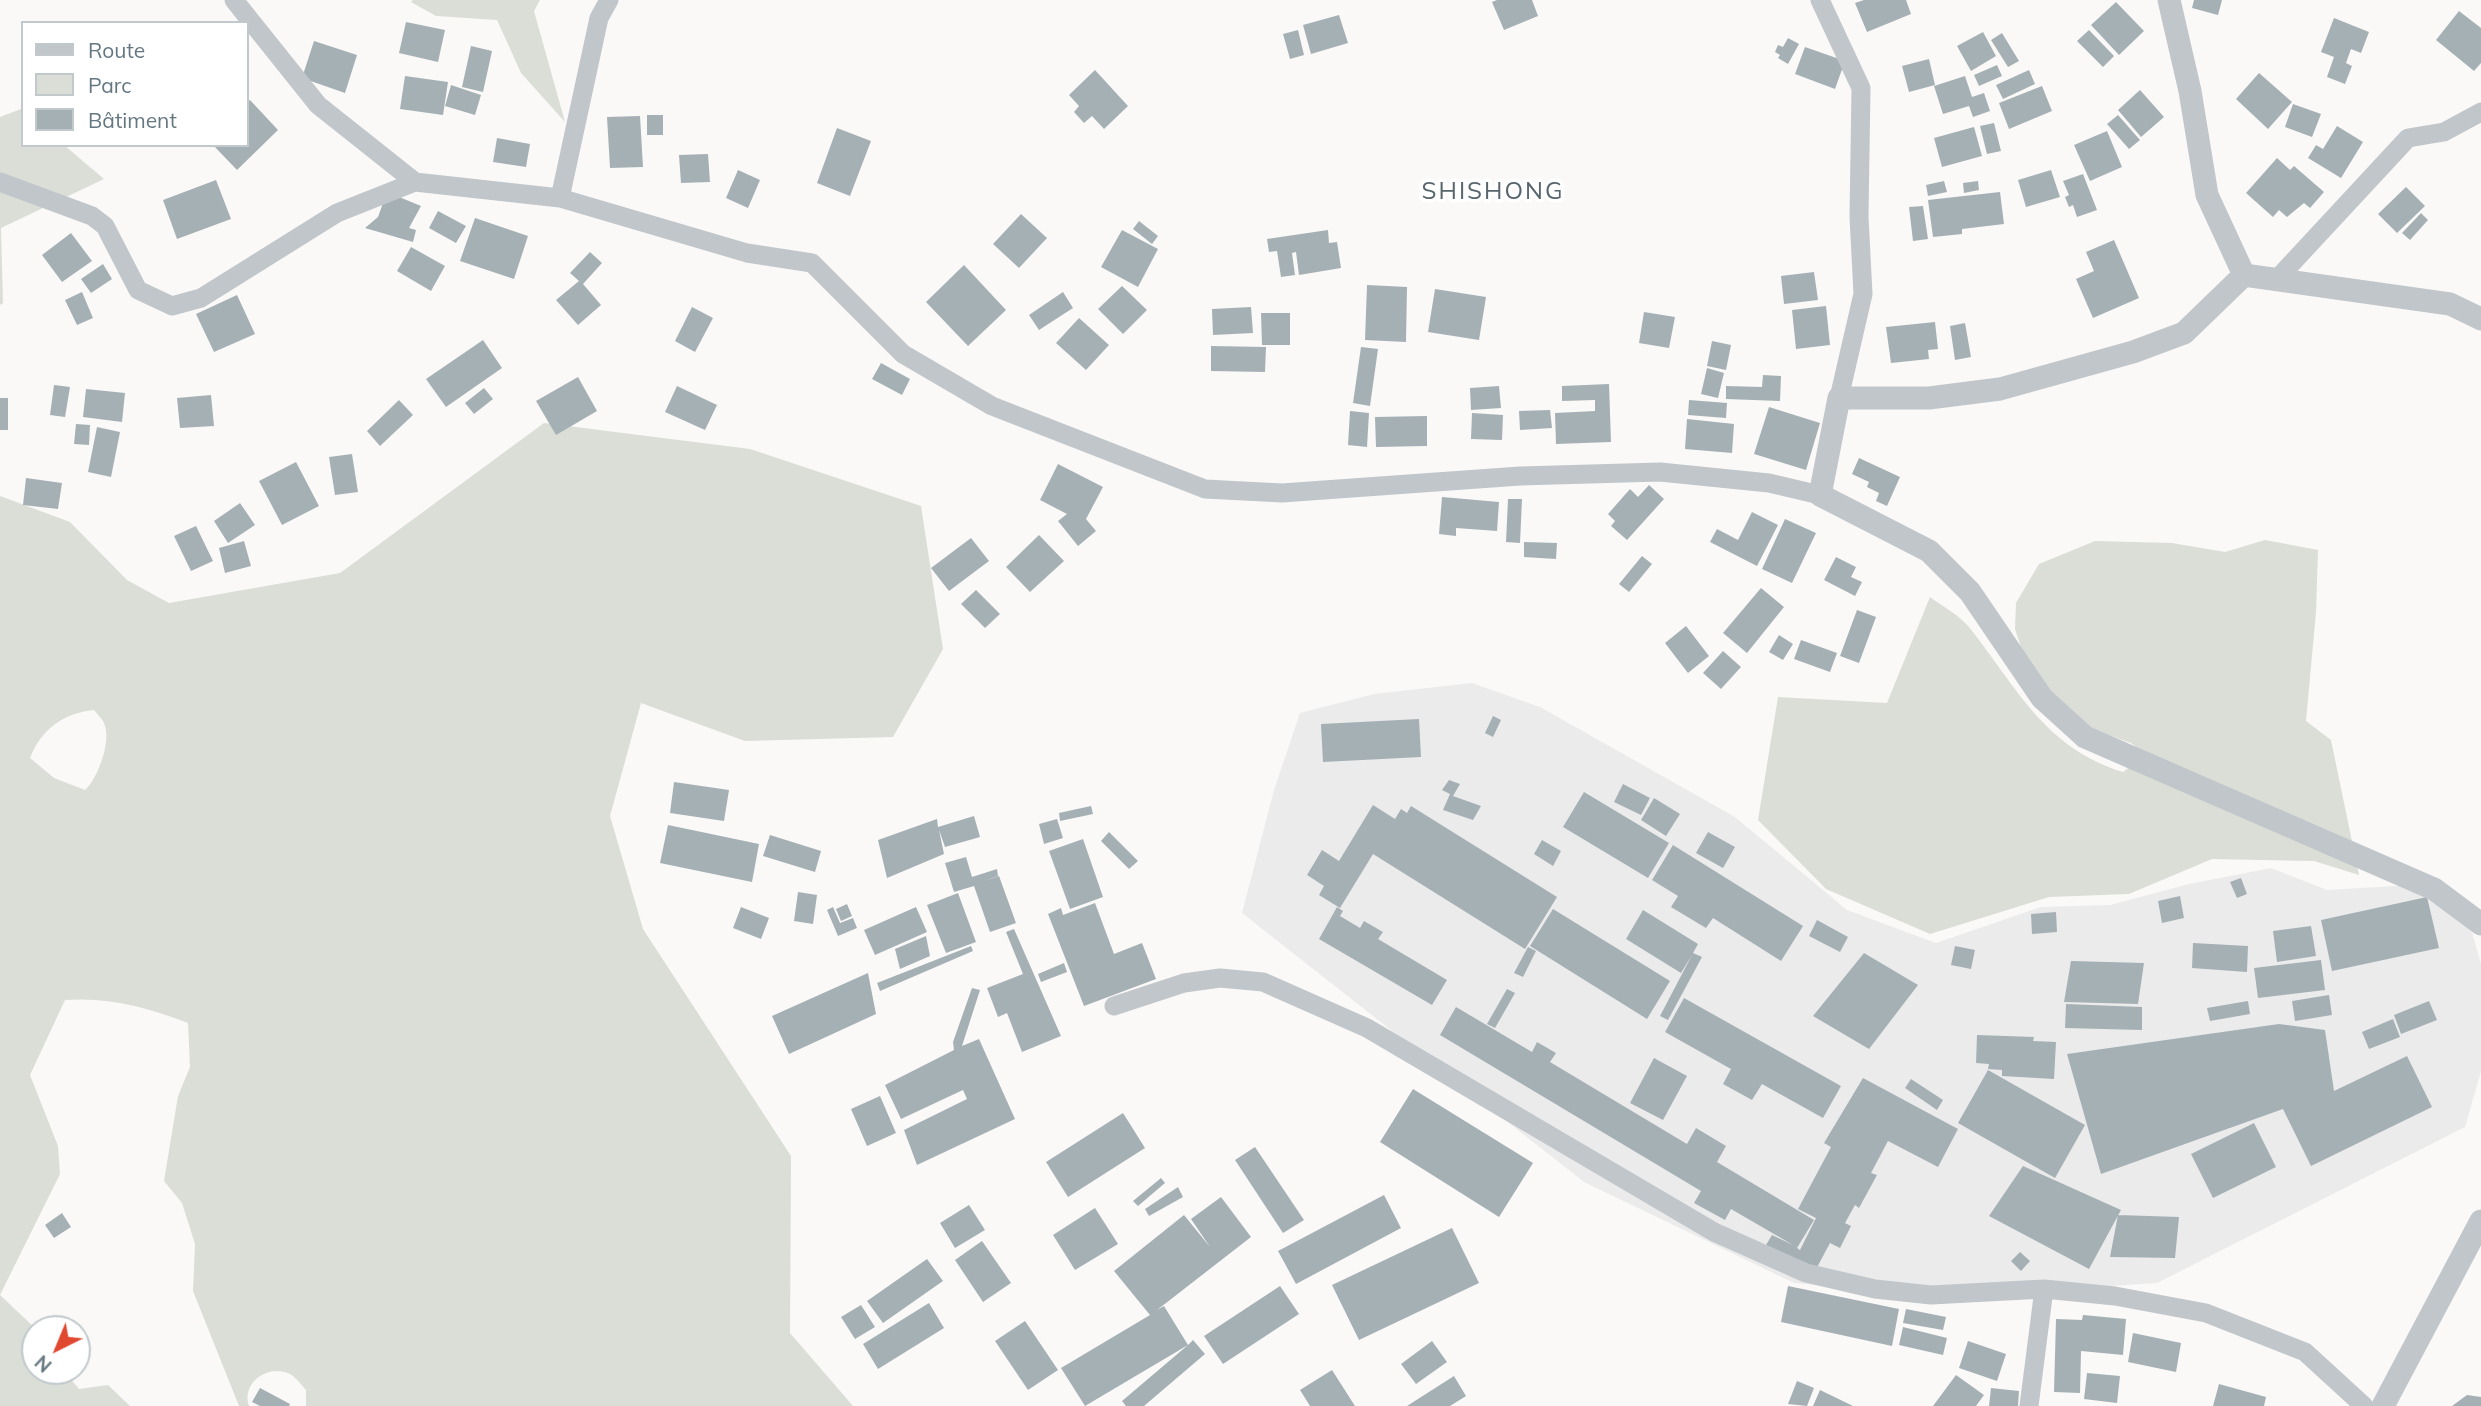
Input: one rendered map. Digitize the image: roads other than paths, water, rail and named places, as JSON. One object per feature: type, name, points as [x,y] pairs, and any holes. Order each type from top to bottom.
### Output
[{"type":"street","points":[[234,0],[318,105],[415,182]]},
{"type":"street","points":[[560,198],[600,18],[609,0]]},
{"type":"street","points":[[1820,0],[1861,88],[1859,216],[1863,294],[1820,495]]},
{"type":"street","points":[[2169,0],[2190,91],[2207,195],[2244,275]]},
{"type":"street","points":[[2278,278],[2408,138],[2444,132],[2481,111]]},
{"type":"street","points":[[0,182],[92,216],[106,226],[138,290],[172,306],[201,298],[337,213],[415,182],[560,198],[747,253],[812,263],[904,354],[992,407],[1205,489],[1283,493],[1520,476],[1660,472],[1769,483],[1820,495],[1929,551],[1970,592],[2042,698],[2085,737],[2434,889],[2481,924]]},
{"type":"street","points":[[1839,398],[1930,398],[2000,388],[2133,352],[2184,332],[2244,275],[2449,304],[2481,319]]},
{"type":"street","points":[[1114,1006],[1184,983],[1208,979],[1263,982],[1367,1028],[1714,1232],[1807,1273],[1875,1289],[1931,1295],[2044,1289],[2115,1296],[2206,1313],[2305,1352],[2364,1406]]},
{"type":"street","points":[[2383,1406],[2481,1221]]},
{"type":"street","points":[[2029,1406],[2044,1289]]},
{"type":"district","name":"SHISHONG","points":[[1493,192]]}]
